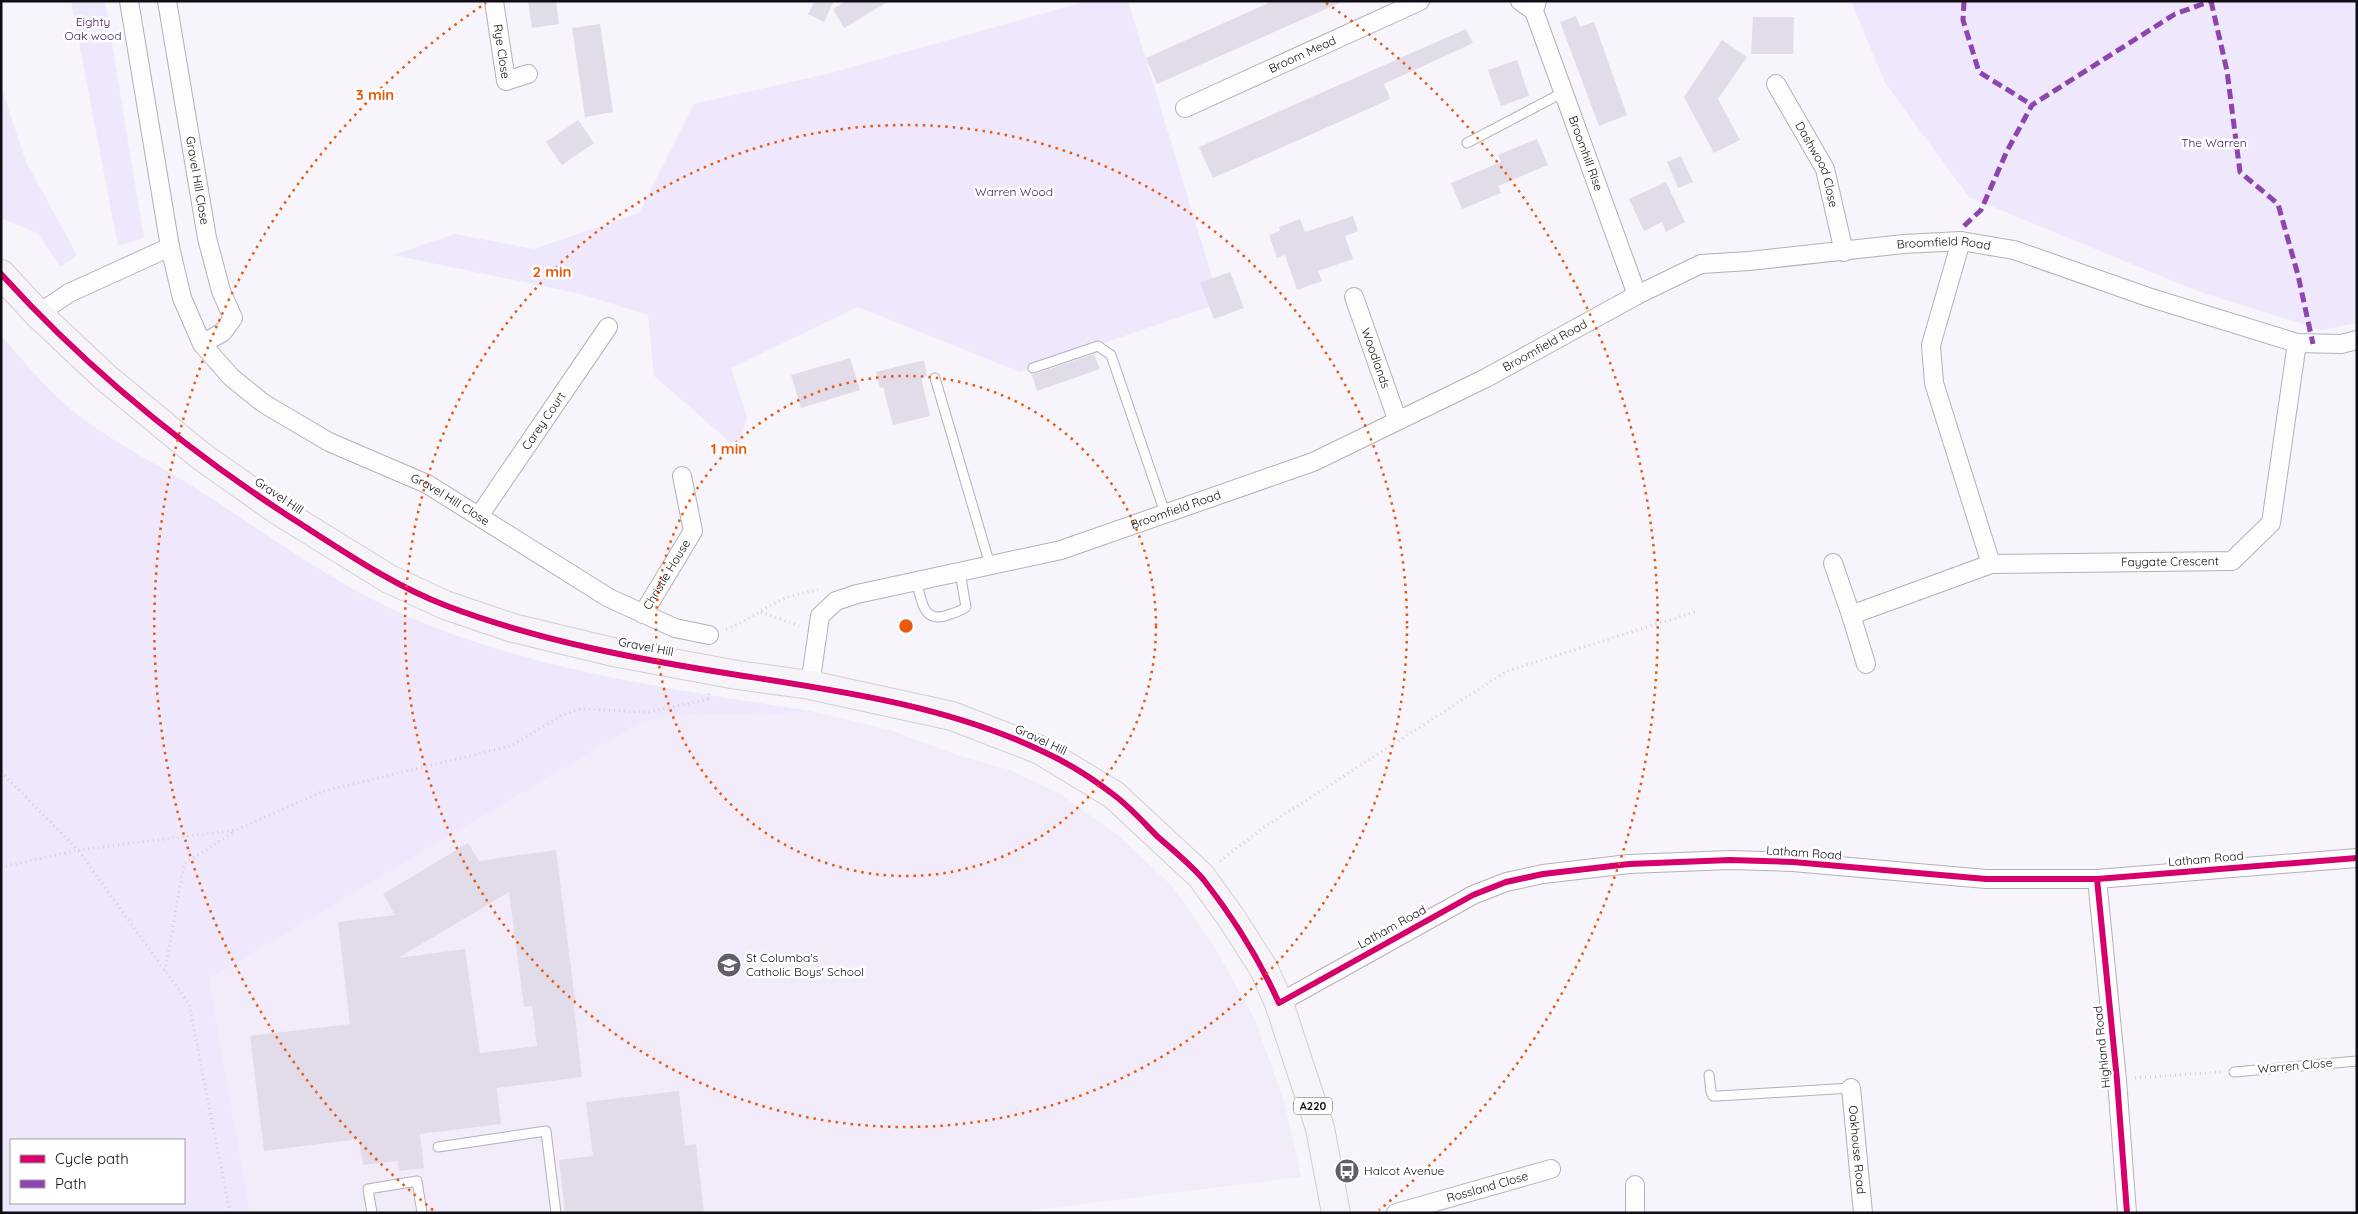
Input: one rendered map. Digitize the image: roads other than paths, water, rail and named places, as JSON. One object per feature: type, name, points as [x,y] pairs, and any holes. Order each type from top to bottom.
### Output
[{"type":"main road","name":"Gravel Hill","points":[[1,274],[38,314],[105,377],[201,456],[280,511],[389,580],[445,605],[513,628],[613,652],[737,675],[810,685],[952,716],[1040,750],[1114,795],[1201,876],[1232,919],[1264,969],[1279,1002],[1320,1128],[1336,1213]]},
{"type":"street","name":"Gravel Hill Close","points":[[129,1],[170,247],[182,298],[202,344],[231,377],[263,403],[329,442],[427,484],[609,598],[675,628],[709,635]]},
{"type":"street","name":"Gravel Hill Close","points":[[167,1],[207,238],[221,291],[233,318],[223,332],[202,344]]},
{"type":"street","name":"Rye Close","points":[[494,1],[506,81],[528,74]]},
{"type":"street","name":"Broom Mead","points":[[1185,108],[1420,1]]},
{"type":"street","name":"Broomhill Rise","points":[[1520,1],[1536,6],[1564,92],[1637,295]]},
{"type":"street","name":"Dashwood Close","points":[[1776,84],[1825,169],[1844,252]]},
{"type":"street","points":[[1961,241],[1931,345],[1934,383],[1991,564]]},
{"type":"street","name":"Broomfield Road","points":[[810,685],[820,616],[836,601],[857,594],[1061,550],[1313,462],[1397,419],[1486,378],[1637,295],[1701,264],[1844,252],[1904,244],[1961,241],[2014,250],[2148,297],[2297,343],[2341,344],[2357,340]]},
{"type":"street","points":[[38,314],[69,293],[170,247]]},
{"type":"street","name":"Woodlands","points":[[1354,297],[1397,419]]},
{"type":"street","name":"Carey Court","points":[[479,516],[608,326]]},
{"type":"street","name":"Faygate Crescent","points":[[1851,615],[1991,564],[2232,561],[2271,523],[2297,343]]},
{"type":"street","name":"Christie House","points":[[643,614],[693,531],[682,476]]},
{"type":"street","points":[[1833,563],[1866,664]]},
{"type":"street","name":"Latham Road","points":[[1279,1002],[1473,895],[1506,882],[1542,874],[1629,864],[1730,860],[1794,862],[1986,879],[2097,879],[2357,858]]},
{"type":"street","name":"Highland Road","points":[[2097,879],[2117,1080],[2127,1213]]},
{"type":"street","name":"Oakhouse Road","points":[[1851,1088],[1863,1213]]},
{"type":"street","name":"Rossland Close","points":[[1396,1213],[1551,1170]]},
{"type":"street","points":[[1635,1186],[1635,1213]]},
{"type":"lane","points":[[1467,143],[1564,92]]},
{"type":"lane","points":[[1033,368],[1098,346],[1111,355],[1166,513]]},
{"type":"lane","points":[[935,378],[990,565]]},
{"type":"lane","points":[[916,581],[926,613],[931,617],[938,618],[966,607],[960,572]]},
{"type":"lane","name":"Warren Close","points":[[2234,1072],[2357,1061]]},
{"type":"lane","points":[[1709,1075],[1713,1096],[1851,1088]]},
{"type":"lane","points":[[438,1147],[546,1132],[556,1213]]},
{"type":"lane","points":[[372,1213],[368,1189],[417,1181],[422,1213]]},
{"type":"place","name":"St Columba's Catholic Boys' School","points":[[729,965]]},
{"type":"place","name":"Halcot Avenue","points":[[1347,1171]]},
{"type":"park label","name":"Eighty Oak wood","points":[[93,29]]},
{"type":"park label","name":"The Warren","points":[[2214,143]]},
{"type":"park label","name":"Warren Wood","points":[[1014,192]]}]
